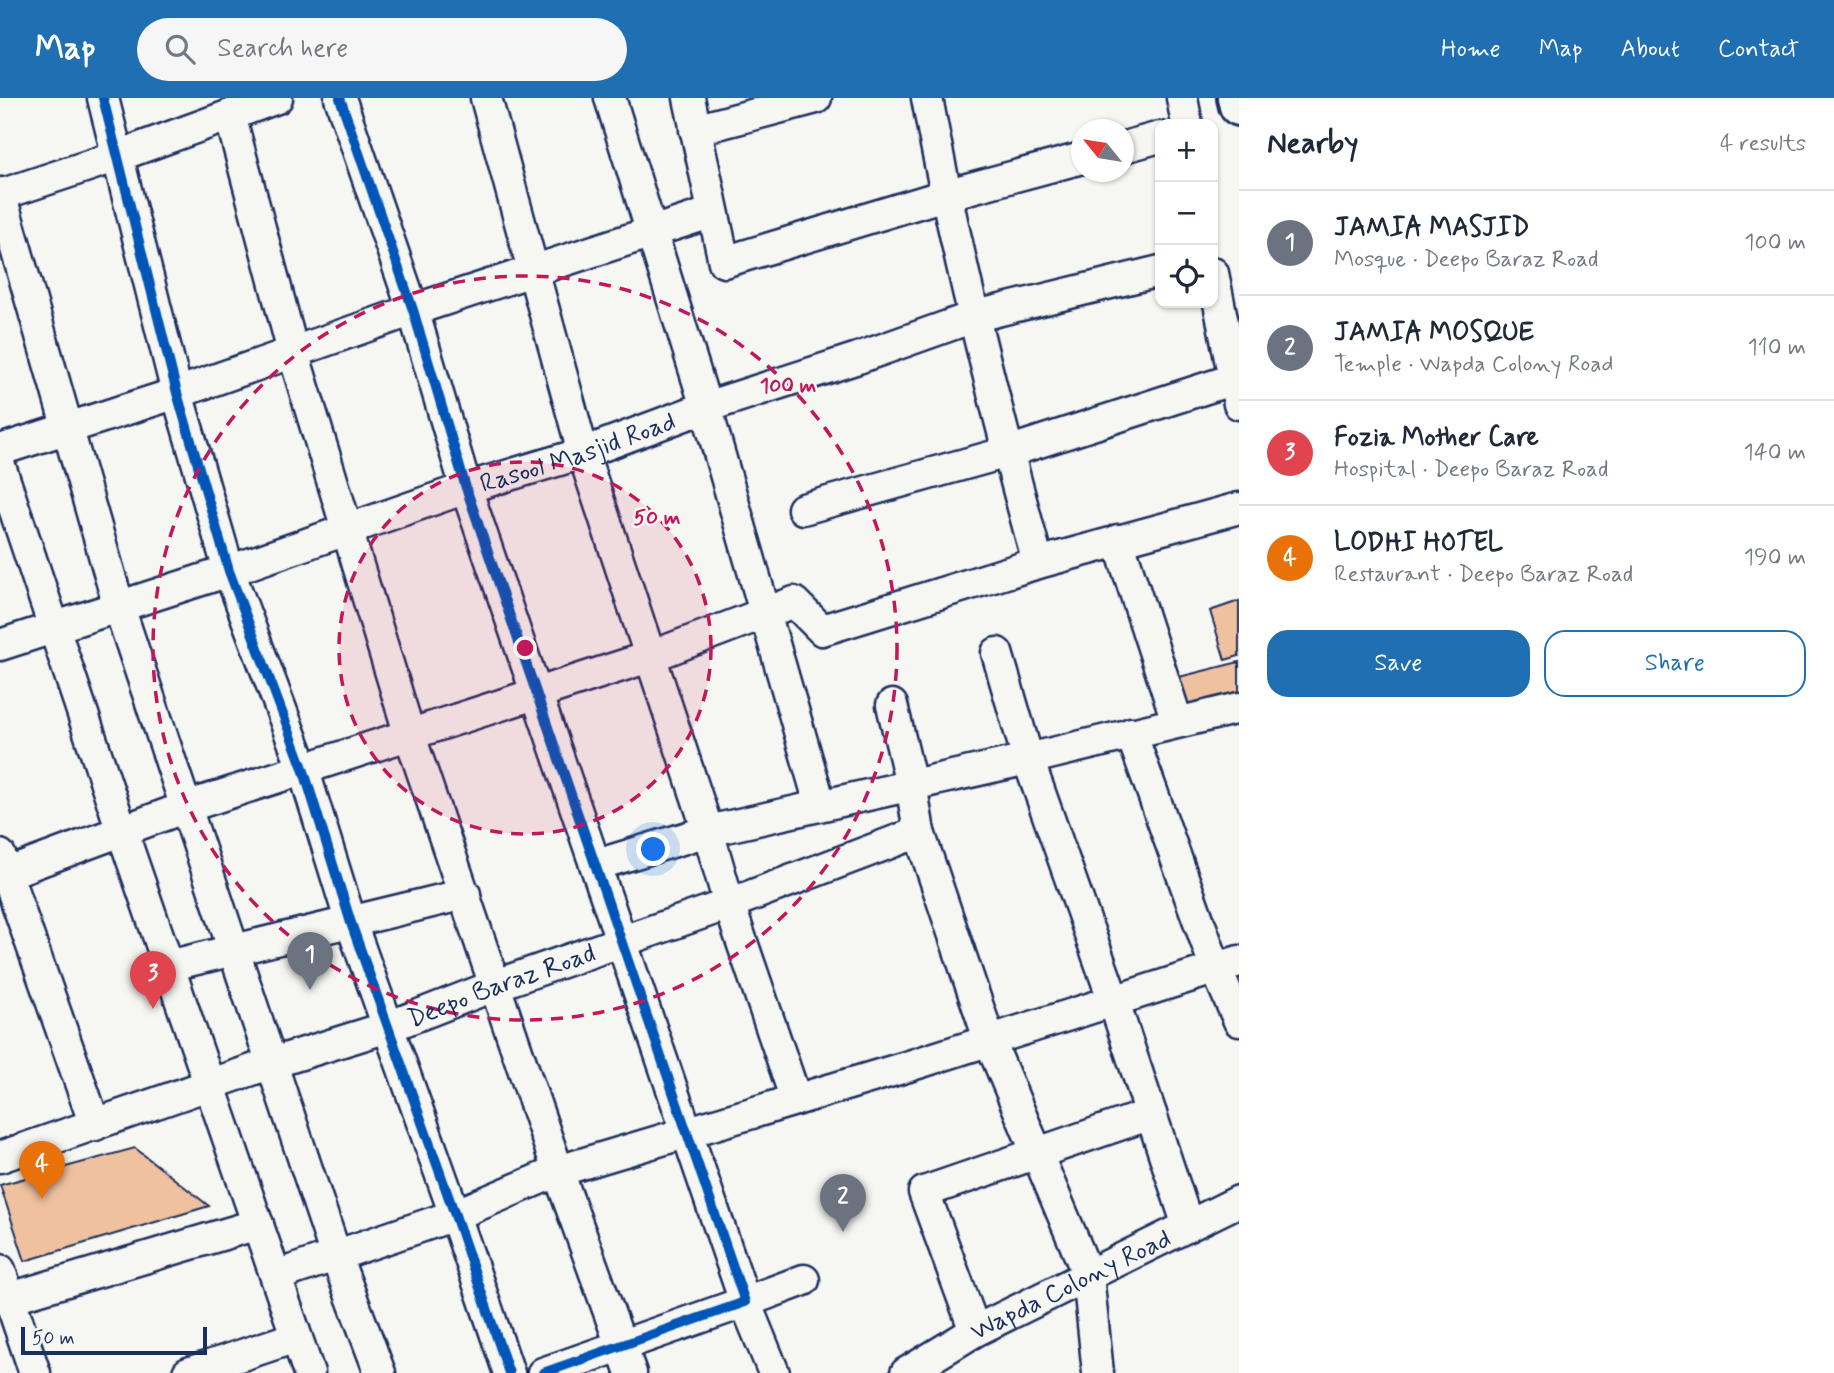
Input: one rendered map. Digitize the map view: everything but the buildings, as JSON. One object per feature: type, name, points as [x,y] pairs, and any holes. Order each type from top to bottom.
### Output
[{"type":"main road","points":[[1237,98],[1239,106]]},
{"type":"street","points":[[103,98],[177,393],[229,571],[303,768],[351,923],[509,1373]]},
{"type":"street","points":[[275,98],[118,156],[0,194],[119,607],[337,1256],[380,1373]]},
{"type":"street","points":[[341,98],[413,310],[466,488],[536,695],[745,1302],[774,1373]]},
{"type":"street","points":[[486,98],[583,453],[652,656],[729,904],[796,1100]]},
{"type":"street","points":[[610,98],[706,407],[820,804]]},
{"type":"street","points":[[689,98],[724,262],[945,195],[1071,161]]},
{"type":"street","points":[[695,130],[816,98]]},
{"type":"street","points":[[928,98],[945,195],[1038,562]]},
{"type":"street","points":[[1182,98],[1186,119]]},
{"type":"street","points":[[230,114],[293,352],[410,736],[558,1171],[626,1360]]},
{"type":"street","points":[[1134,144],[1155,138]]},
{"type":"street","points":[[0,450],[713,212]]},
{"type":"street","name":"Rasool Masjid Road","points":[[0,645],[229,571],[466,488],[583,453],[706,407],[858,358],[976,316],[1155,272]]},
{"type":"street","points":[[803,509],[1236,391],[1218,299]]},
{"type":"street","points":[[0,466],[122,831],[309,1373]]},
{"type":"street","points":[[95,1125],[2,868],[122,831],[303,768],[536,695],[652,656],[794,602],[822,630],[1038,562],[1239,508]]},
{"type":"street","points":[[1118,540],[1177,721]]},
{"type":"street","points":[[997,653],[1028,759],[1113,999],[1188,1226]]},
{"type":"street","points":[[892,705],[911,784],[919,832],[989,1039],[1088,1275],[1098,1373]]},
{"type":"street","points":[[596,865],[708,831],[1239,708]]},
{"type":"street","points":[[1131,733],[1227,965],[1239,1021]]},
{"type":"street","name":"Deepo Baraz Road","points":[[0,1157],[272,1063],[388,1027],[496,985],[729,904],[919,832]]},
{"type":"street","points":[[168,965],[465,894]]},
{"type":"street","points":[[276,1276],[455,1215],[558,1171],[796,1100],[1227,965]]},
{"type":"street","points":[[975,1331],[924,1192],[1151,1114]]},
{"type":"street","name":"Wapda Colony Road","points":[[906,1373],[975,1331],[1239,1201]]},
{"type":"street","points":[[10,1298],[258,1224]]},
{"type":"street","points":[[0,1270],[35,1373]]},
{"type":"street","points":[[543,1373],[626,1360],[745,1302],[804,1280]]},
{"type":"street","points":[[188,1373],[296,1337]]},
{"type":"cycle path","points":[[103,98],[177,393],[229,571],[303,768],[351,923],[509,1373]]},
{"type":"cycle path","points":[[340,98],[413,310],[466,488],[745,1302],[543,1373]]},
{"type":"place","name":"JAMIA MASJID","points":[[310,990]]},
{"type":"place","name":"Fozia Mother Care","points":[[153,1009]]},
{"type":"place","name":"LODHI HOTEL","points":[[42,1199]]},
{"type":"place","name":"JAMIA MOSQUE","points":[[843,1232]]}]
